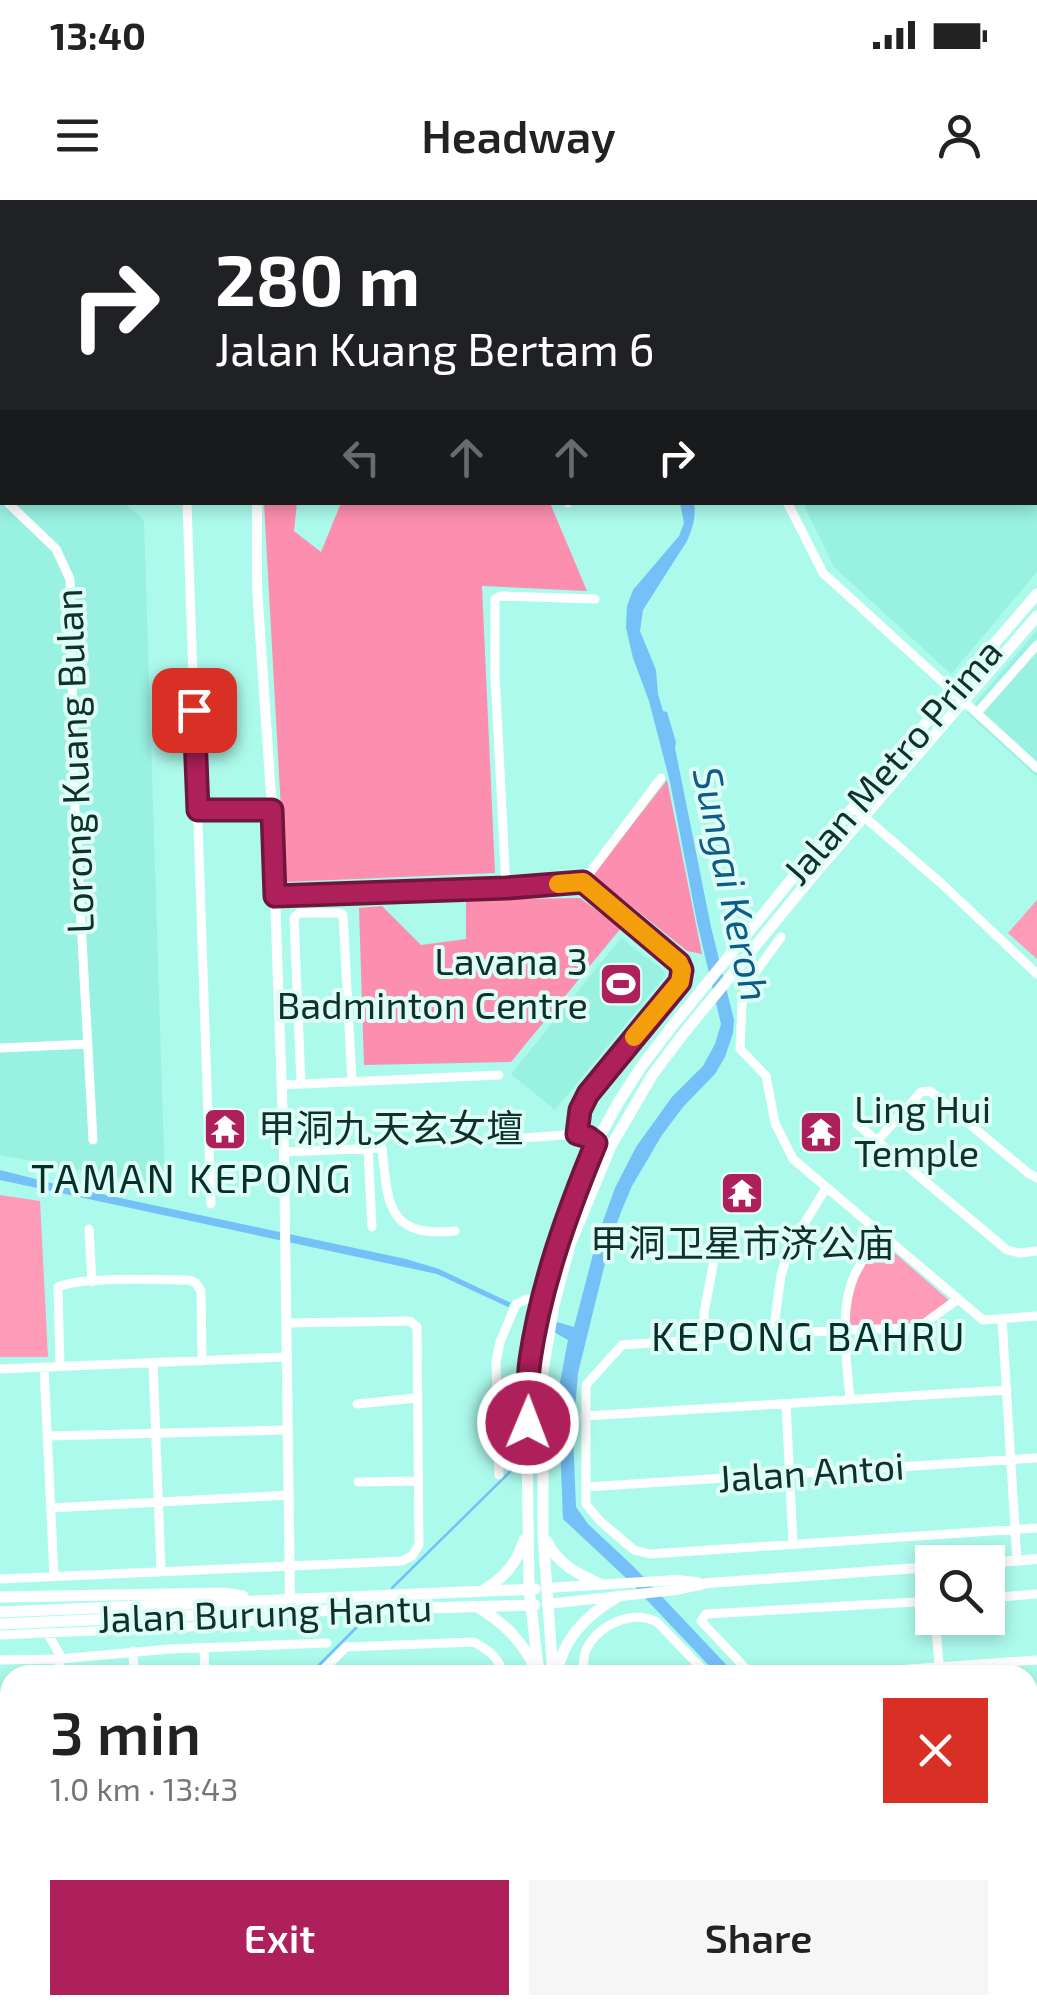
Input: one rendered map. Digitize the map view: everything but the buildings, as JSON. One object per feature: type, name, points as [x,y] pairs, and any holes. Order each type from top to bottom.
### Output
[{"type":"main road","name":"Jalan Metro Prima","points":[[537,1665],[529,1590],[529,1363],[568,1211],[596,1143],[641,1067],[760,940],[952,692],[1037,594]]},
{"type":"main road","name":"Jalan Metro Prima","points":[[554,1665],[542,1533],[543,1371],[554,1304],[570,1244],[611,1146],[678,1029],[750,929],[963,702],[1037,616]]},
{"type":"main road","points":[[481,1592],[515,1563],[528,1525]]},
{"type":"main road","points":[[542,1533],[560,1560],[600,1584]]},
{"type":"main road","name":"Jalan Burung Hantu","points":[[0,1624],[262,1600],[546,1588]]},
{"type":"main road","points":[[558,1665],[575,1632],[620,1592]]},
{"type":"main road","points":[[0,1597],[224,1593],[262,1600]]},
{"type":"main road","name":"Jalan Burung Hantu","points":[[0,1612],[298,1612],[546,1604]]},
{"type":"main road","points":[[479,1608],[514,1634],[533,1665]]},
{"type":"street","name":"Lorong Kuang Bulan","points":[[10,505],[56,549],[70,579],[76,812],[93,1140]]},
{"type":"street","points":[[186,505],[211,1204]]},
{"type":"street","points":[[257,505],[257,588],[272,810],[284,1152],[290,1599]]},
{"type":"street","points":[[789,505],[823,573],[1037,768]]},
{"type":"street","points":[[506,888],[495,599],[594,599]]},
{"type":"street","points":[[977,713],[1037,646]]},
{"type":"street","points":[[583,882],[662,778]]},
{"type":"street","points":[[198,810],[272,810]]},
{"type":"street","points":[[858,811],[1037,974]]},
{"type":"street","points":[[275,896],[583,882],[674,958],[682,975],[588,1094],[580,1110],[577,1134]]},
{"type":"street","points":[[301,1084],[294,918],[299,912],[340,913],[344,919],[352,1082]]},
{"type":"street","points":[[781,937],[747,984],[740,1048],[766,1076],[774,1122],[797,1164],[982,1320],[1037,1316]]},
{"type":"street","points":[[0,1048],[88,1044]]},
{"type":"street","points":[[280,1079],[300,1072]]},
{"type":"street","points":[[280,1079],[301,1084],[498,1075]]},
{"type":"street","points":[[878,1141],[921,1092],[930,1091],[1037,1178]]},
{"type":"street","points":[[858,1124],[1008,1250],[1037,1251]]},
{"type":"street","points":[[497,1140],[577,1134],[596,1143]]},
{"type":"street","points":[[368,1148],[372,1227]]},
{"type":"street","points":[[284,1152],[382,1148],[388,1202],[393,1212],[419,1232],[455,1231]]},
{"type":"street","points":[[773,1335],[781,1276],[790,1247],[826,1188]]},
{"type":"street","points":[[88,1229],[92,1282]]},
{"type":"street","points":[[850,1400],[844,1330],[855,1275],[879,1233]]},
{"type":"street","points":[[705,1340],[704,1313],[715,1255]]},
{"type":"street","points":[[60,1366],[58,1288],[92,1282],[190,1280],[196,1284],[201,1291],[202,1361]]},
{"type":"street","points":[[499,1474],[498,1350],[516,1304],[527,1299],[542,1301]]},
{"type":"street","points":[[958,1299],[918,1328],[622,1345],[586,1386],[586,1504],[634,1550],[650,1554],[1037,1528]]},
{"type":"street","points":[[1002,1318],[1017,1561]]},
{"type":"street","points":[[0,1579],[407,1560],[416,1552],[417,1327],[410,1320],[286,1324]]},
{"type":"street","points":[[0,1369],[286,1357]]},
{"type":"street","points":[[153,1362],[160,1572]]},
{"type":"street","points":[[44,1367],[54,1576]]},
{"type":"street","points":[[585,1416],[1006,1390]]},
{"type":"street","points":[[357,1404],[416,1398]]},
{"type":"street","points":[[786,1404],[793,1543]]},
{"type":"street","points":[[48,1436],[287,1430]]},
{"type":"street","name":"Jalan Antoi","points":[[586,1486],[1037,1458]]},
{"type":"street","points":[[358,1482],[417,1482]]},
{"type":"street","points":[[51,1508],[288,1496]]},
{"type":"street","points":[[1005,1562],[1037,1559]]},
{"type":"street","points":[[546,1604],[676,1585],[915,1568]]},
{"type":"street","points":[[546,1588],[600,1584],[620,1592]]},
{"type":"street","points":[[1005,1597],[1037,1594]]},
{"type":"street","points":[[743,1665],[701,1621],[706,1614],[915,1602]]},
{"type":"street","points":[[0,1635],[233,1625],[298,1612]]},
{"type":"street","points":[[584,1665],[594,1638],[619,1620],[639,1618],[656,1622],[698,1665]]},
{"type":"street","points":[[60,1657],[74,1633]]},
{"type":"street","points":[[48,1634],[60,1665]]},
{"type":"street","points":[[937,1635],[940,1665]]},
{"type":"street","points":[[328,1665],[344,1648],[474,1642],[490,1651],[501,1665]]},
{"type":"street","points":[[0,1660],[328,1643]]},
{"type":"street","points":[[204,1648],[205,1665]]},
{"type":"street","points":[[133,1651],[134,1665]]},
{"type":"street","points":[[993,1665],[1037,1660]]},
{"type":"shaded area","points":[[0,505],[126,505],[144,520],[165,1186],[0,1155]]},
{"type":"shaded area","points":[[264,505],[297,505],[294,531],[321,552],[340,505],[551,505],[587,591],[482,586],[495,873],[285,882]]},
{"type":"shaded area","points":[[804,505],[1037,505],[1037,572],[951,674],[834,567]]},
{"type":"shaded area","points":[[1037,630],[1037,777],[967,713]]},
{"type":"shaded area","points":[[667,780],[702,954],[687,951],[593,875]]},
{"type":"shaded area","points":[[580,898],[621,928],[511,1062],[364,1065],[359,908],[382,906],[421,945],[466,939],[466,900]]},
{"type":"shaded area","points":[[1037,900],[1037,959],[1008,933]]},
{"type":"shaded area","points":[[621,938],[663,970],[665,976],[555,1110],[511,1074]]},
{"type":"shaded area","points":[[0,1195],[40,1201],[48,1357],[0,1357]]},
{"type":"shaded area","points":[[875,1241],[952,1303],[918,1328],[844,1330],[851,1287]]},
{"type":"water","points":[[680,505],[694,505],[687,541],[643,610],[640,631],[656,670],[658,694],[676,742],[711,927],[734,1020],[733,1033],[715,1074],[662,1135],[621,1212],[578,1373],[573,1435],[576,1507],[588,1524],[727,1665],[709,1665],[563,1519],[558,1393],[568,1340],[554,1332],[557,1322],[574,1327],[598,1235],[615,1188],[636,1147],[672,1097],[703,1066],[721,1024],[670,782],[626,628],[627,606],[633,590],[679,536],[684,523]]},
{"type":"water","points":[[0,1170],[406,1259],[439,1269],[511,1303],[508,1307],[437,1274],[0,1180]]},
{"type":"waterway","points":[[547,1436],[559,1424]]},
{"type":"waterway","points":[[392,1588],[523,1459]]},
{"type":"waterway","points":[[319,1665],[364,1620]]},
{"type":"slow traffic","points":[[558,884],[583,882],[679,963],[680,982],[634,1037]]},
{"type":"place","name":"Lavana 3 Badminton Centre","points":[[621,984]]},
{"type":"place","name":"甲洞九天玄女壇","points":[[225,1129]]},
{"type":"place","name":"Ling Hui Temple","points":[[821,1132]]},
{"type":"place","name":"甲洞卫星市济公庙","points":[[742,1193]]},
{"type":"district","name":"TAMAN KEPONG","points":[[192,1179]]},
{"type":"district","name":"KEPONG BAHRU","points":[[809,1337]]},
{"type":"route","points":[[194,710],[198,810],[272,810],[275,896],[583,882],[679,963],[680,982],[599,1080],[580,1110],[577,1134],[596,1143],[568,1211],[542,1301],[529,1363],[528,1423]]},
{"type":"water label","name":"Sungai Keroh","points":[[731,884]]}]
